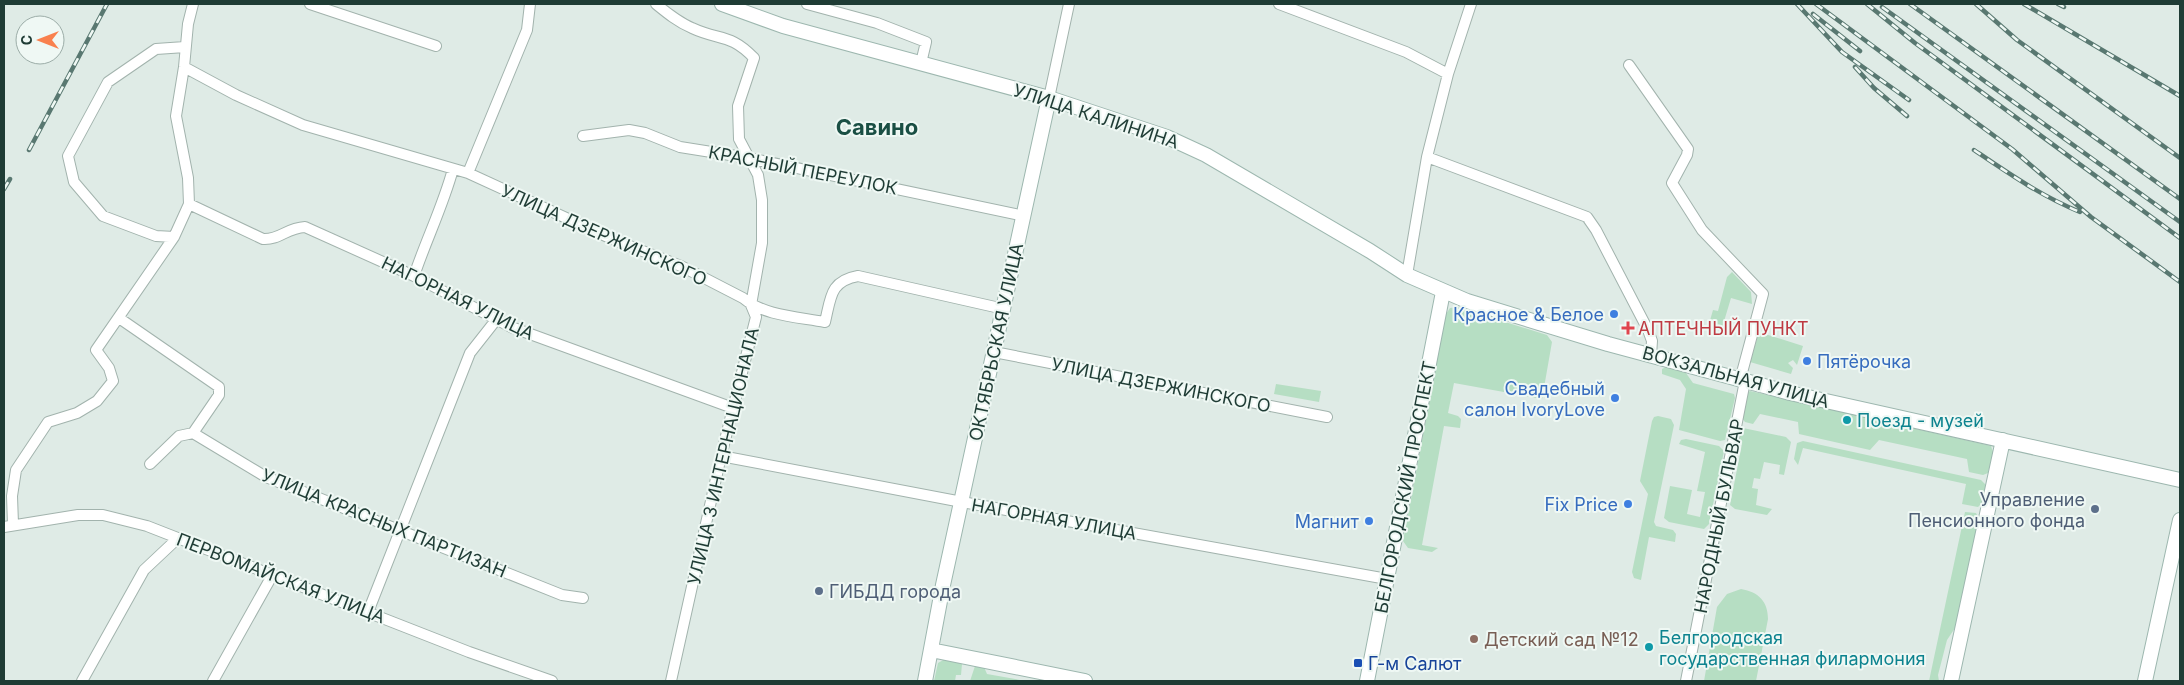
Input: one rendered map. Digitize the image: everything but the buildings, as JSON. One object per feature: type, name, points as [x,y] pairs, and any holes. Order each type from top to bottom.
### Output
[{"type":"main road","name":"УЛИЦА КАЛИНИНА","points":[[722,4],[783,26],[1049,98],[1167,137],[1206,155],[1408,275],[1443,292]]},
{"type":"main road","name":"ОКТЯБРЬСКАЯ УЛИЦА","points":[[925,681],[1049,98]]},
{"type":"main road","name":"ВОКЗАЛЬНАЯ УЛИЦА","points":[[1443,292],[1651,355],[1742,380],[2180,480]]},
{"type":"main road","name":"БЕЛГОРОДСКИЙ ПРОСПЕКТ","points":[[1367,681],[1443,292]]},
{"type":"main road","points":[[1952,681],[2003,440]]},
{"type":"main road","points":[[2145,681],[2180,520]]},
{"type":"main road","points":[[931,650],[1085,681]]},
{"type":"street","points":[[8,526],[16,470],[48,422],[77,413],[97,401],[113,382],[109,368],[96,350],[174,237],[189,204],[188,178],[176,116],[193,4]]},
{"type":"street","points":[[310,4],[436,46]]},
{"type":"street","points":[[468,173],[527,30],[530,4]]},
{"type":"street","name":"УЛИЦА 3 ИНТЕРНАЦИОНАЛА","points":[[656,4],[673,18],[692,28],[728,38],[741,45],[754,58],[738,106],[739,139],[758,175],[762,200],[762,242],[752,305],[756,317],[721,456],[671,681]]},
{"type":"street","points":[[807,4],[877,23],[926,42],[921,63]]},
{"type":"street","name":"ОКТЯБРЬСКАЯ УЛИЦА","points":[[1049,98],[1069,4]]},
{"type":"street","points":[[1279,4],[1406,52],[1448,74]]},
{"type":"street","points":[[1408,275],[1427,156],[1448,74],[1471,4]]},
{"type":"street","points":[[174,237],[156,236],[103,216],[74,182],[68,156],[108,82],[156,49],[185,47]]},
{"type":"street","name":"НАРОДНЫЙ БУЛЬВАР","points":[[1629,65],[1688,149],[1687,155],[1672,183],[1686,207],[1702,230],[1763,294],[1742,380],[1686,681]]},
{"type":"street","name":"УЛИЦА ДЗЕРЖИНСКОГО","points":[[184,67],[236,95],[303,125],[468,173],[612,239],[681,266],[743,298],[752,305],[767,310],[826,322],[834,286],[845,278],[858,276],[1004,308]]},
{"type":"street","name":"КРАСНЫЙ ПЕРЕУЛОК","points":[[583,136],[629,130],[645,133],[680,148],[749,158],[1024,216]]},
{"type":"street","points":[[1427,156],[1587,217],[1596,230],[1648,330],[1652,341],[1651,355]]},
{"type":"street","points":[[414,276],[424,243],[446,194],[453,169]]},
{"type":"street","name":"НАГОРНАЯ УЛИЦА","points":[[189,204],[263,239],[273,240],[293,227],[306,226],[414,276],[496,320],[733,408]]},
{"type":"street","points":[[119,318],[219,387],[219,395],[193,432],[179,436],[150,464]]},
{"type":"street","points":[[368,612],[470,353],[496,320]]},
{"type":"street","name":"УЛИЦА ДЗЕРЖИНСКОГО","points":[[994,352],[1327,417]]},
{"type":"street","name":"УЛИЦА КРАСНЫХ ПАРТИЗАН","points":[[193,432],[266,477],[562,595],[583,598]]},
{"type":"street","name":"НАГОРНАЯ УЛИЦА","points":[[721,456],[1387,579]]},
{"type":"street","name":"ПЕРВОМАЙСКАЯ УЛИЦА","points":[[8,526],[78,515],[103,515],[147,526],[552,681]]},
{"type":"street","points":[[82,681],[144,570],[177,539]]},
{"type":"street","points":[[213,681],[273,574]]},
{"type":"green space","points":[[1732,272],[1751,292],[1752,304],[1731,298],[1722,328],[1709,324],[1713,310],[1718,311],[1727,277]]},
{"type":"green space","points":[[1457,307],[1547,335],[1552,342],[1542,399],[1454,383],[1448,413],[1461,419],[1460,428],[1444,426],[1422,545],[1438,548],[1432,552],[1408,548],[1403,541],[1446,314],[1450,308]]},
{"type":"green space","points":[[1759,332],[1803,346],[1797,365],[1793,360],[1788,363],[1793,368],[1791,374],[1750,362]]},
{"type":"green space","points":[[1666,367],[1686,373],[1693,383],[1734,394],[1735,398],[1725,440],[1720,441],[1679,430],[1686,389],[1680,380],[1662,374],[1662,369]]},
{"type":"green space","points":[[1276,384],[1321,391],[1319,402],[1274,394]]},
{"type":"green space","points":[[1750,391],[1991,446],[1993,452],[1988,473],[1983,475],[1969,472],[1967,459],[1879,440],[1870,450],[1799,434],[1798,422],[1760,414],[1753,424],[1745,422],[1742,418],[1747,393]]},
{"type":"green space","points":[[1654,417],[1671,419],[1674,425],[1654,522],[1656,526],[1673,530],[1676,534],[1675,542],[1649,537],[1641,580],[1634,578],[1632,572],[1648,494],[1640,481],[1652,421]]},
{"type":"green space","points":[[1743,428],[1786,437],[1791,442],[1784,475],[1779,474],[1780,465],[1764,462],[1760,479],[1754,478],[1752,488],[1758,489],[1756,505],[1772,509],[1767,515],[1735,509],[1730,505],[1742,444],[1737,439],[1739,431]]},
{"type":"green space","points":[[1686,439],[1719,446],[1724,451],[1709,524],[1704,529],[1669,522],[1664,518],[1670,486],[1692,490],[1687,514],[1700,517],[1705,492],[1697,491],[1705,452],[1679,444],[1681,440]]},
{"type":"green space","points":[[1803,441],[1981,480],[1986,485],[1982,503],[1978,507],[1962,504],[1966,484],[1803,448],[1798,465],[1794,459],[1797,443]]},
{"type":"green space","points":[[1965,512],[1976,513],[1979,519],[1955,628],[1947,640],[1938,675],[1939,681],[1929,681]]},
{"type":"green space","points":[[1741,589],[1757,595],[1764,603],[1768,613],[1756,681],[1704,681],[1717,607],[1727,594]]},
{"type":"green space","points":[[945,659],[962,664],[961,675],[956,675],[955,681],[934,681],[938,663]]},
{"type":"green space","points":[[975,666],[984,667],[987,674],[1026,681],[970,681]]},
{"type":"railway","points":[[29,150],[107,4]]},
{"type":"railway","points":[[1797,4],[1842,52],[1909,100]]},
{"type":"railway","points":[[1816,4],[2012,149],[2091,217],[2180,282]]},
{"type":"railway","points":[[1867,4],[1915,43],[2180,238]]},
{"type":"railway","points":[[1910,4],[2180,199]]},
{"type":"railway","points":[[1976,4],[2017,40],[2180,158]]},
{"type":"railway","points":[[2024,4],[2180,96]]},
{"type":"railway","points":[[2058,4],[2064,7]]},
{"type":"railway","points":[[1882,7],[2180,222]]},
{"type":"railway","points":[[1813,14],[1860,51]]},
{"type":"railway","points":[[1855,67],[1874,88],[1907,116]]},
{"type":"railway","points":[[1974,150],[2012,176],[2080,212]]},
{"type":"railway","points":[[4,189],[10,179]]},
{"type":"place","name":"Красное & Белое","points":[[1614,314]]},
{"type":"place","name":"АПТЕЧНЫЙ ПУНКТ","points":[[1628,328]]},
{"type":"place","name":"Пятёрочка","points":[[1807,361]]},
{"type":"place","name":"Свадебный салон IvoryLove","points":[[1615,398]]},
{"type":"place","name":"Поезд - музей","points":[[1847,420]]},
{"type":"place","name":"Fix Price","points":[[1628,504]]},
{"type":"place","name":"Управление Пенсионного фонда","points":[[2095,509]]},
{"type":"place","name":"Магнит","points":[[1369,521]]},
{"type":"place","name":"ГИБДД города","points":[[819,591]]},
{"type":"place","name":"Детский сад №12","points":[[1474,639]]},
{"type":"place","name":"Белгородская государственная филармония","points":[[1649,647]]},
{"type":"place","name":"Г-м Салют","points":[[1358,663]]},
{"type":"district","name":"Савино","points":[[877,127]]}]
